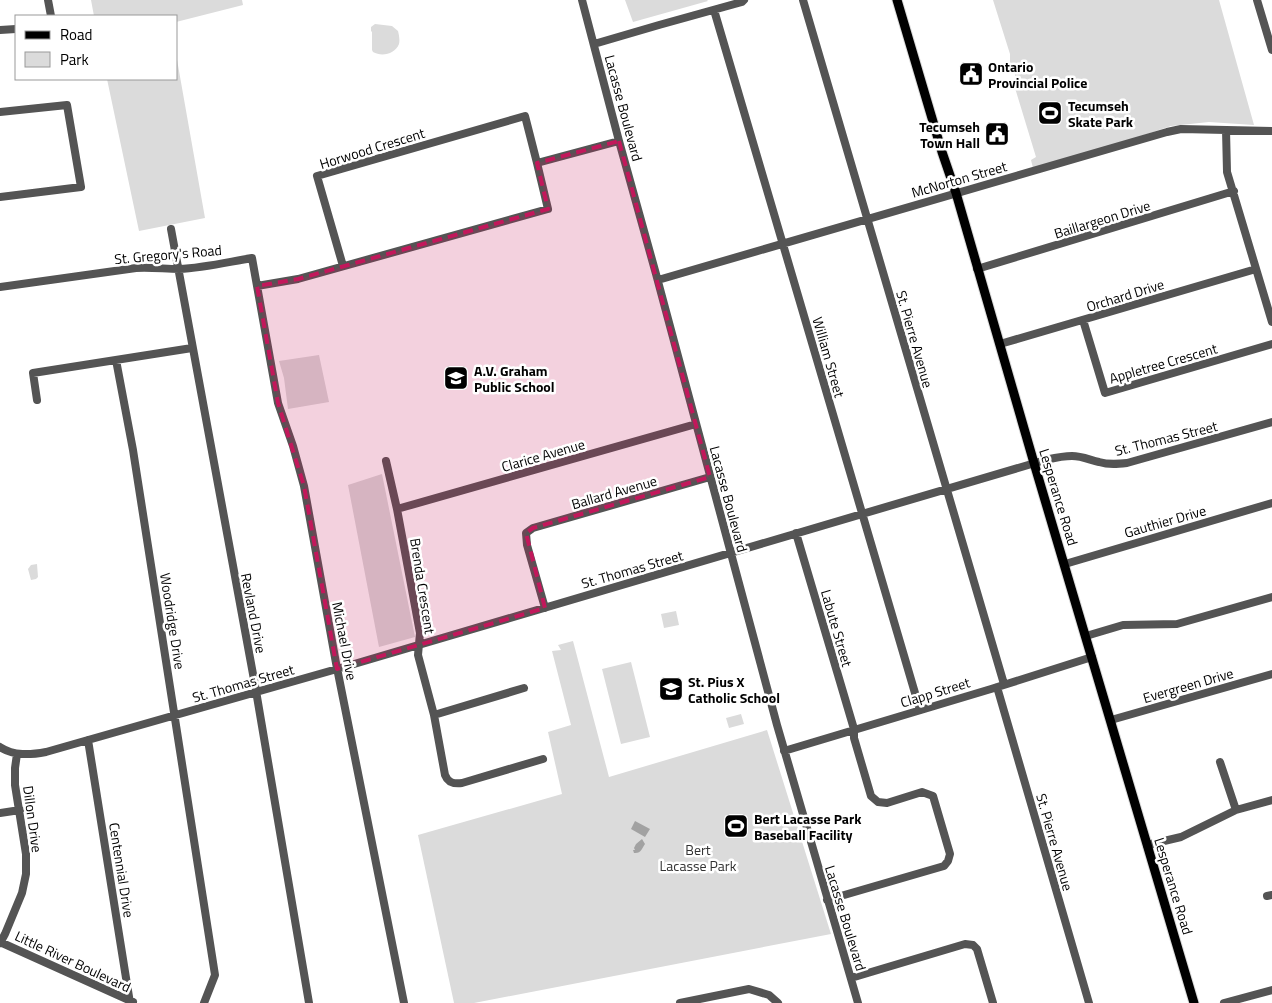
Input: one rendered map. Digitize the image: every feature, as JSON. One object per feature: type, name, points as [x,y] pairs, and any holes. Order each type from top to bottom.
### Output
[{"type":"main road","name":"Lesperance Road","points":[[897,0],[956,193],[1194,1003]]},
{"type":"street","points":[[48,0],[51,15]]},
{"type":"street","name":"Lacasse Boulevard","points":[[582,0],[784,751],[858,1003]]},
{"type":"street","points":[[594,44],[744,0]]},
{"type":"street","name":"St. Pierre Avenue","points":[[803,0],[947,488],[1000,686],[1089,1003]]},
{"type":"street","points":[[1257,0],[1272,50]]},
{"type":"street","name":"William Street","points":[[714,10],[920,710]]},
{"type":"street","points":[[0,30],[15,29]]},
{"type":"street","points":[[0,112],[67,105],[81,187],[0,197]]},
{"type":"street","name":"Horwood Crescent","points":[[525,116],[537,163],[548,209],[343,266],[317,176],[525,116]]},
{"type":"street","name":"McNorton Street","points":[[658,280],[1168,132],[1181,129],[1272,131]]},
{"type":"street","points":[[1226,130],[1228,172],[1272,322]]},
{"type":"street","points":[[537,163],[619,141]]},
{"type":"street","name":"Baillargeon Drive","points":[[977,269],[1234,191]]},
{"type":"street","name":"Revland Drive","points":[[171,229],[256,692],[309,1003]]},
{"type":"street","name":"St. Gregory's Road","points":[[0,288],[136,268],[178,269],[252,258],[257,286]]},
{"type":"street","points":[[257,286],[298,279],[343,266]]},
{"type":"street","name":"Orchard Drive","points":[[1000,344],[1256,269]]},
{"type":"street","name":"Michael Drive","points":[[257,286],[278,403],[304,486],[337,669],[404,1003]]},
{"type":"street","name":"Appletree Crescent","points":[[1083,320],[1105,393],[1272,344]]},
{"type":"street","points":[[37,400],[33,373],[192,348]]},
{"type":"street","name":"Woodridge Drive","points":[[116,360],[136,469],[215,975],[204,1003]]},
{"type":"street","name":"St. Thomas Street","points":[[0,747],[17,754],[46,752],[337,669],[1061,456],[1074,456],[1112,464],[1127,463],[1272,422]]},
{"type":"street","name":"Clarice Avenue","points":[[397,510],[696,424]]},
{"type":"street","name":"Brenda Crescent","points":[[386,460],[420,634],[418,655],[434,715],[447,780],[462,783],[544,759]]},
{"type":"street","name":"Ballard Avenue","points":[[545,608],[527,545],[526,533],[533,528],[710,477]]},
{"type":"street","name":"Gauthier Drive","points":[[1065,564],[1272,503]]},
{"type":"street","name":"Labute Street","points":[[796,533],[854,729],[854,738],[871,796],[878,802],[887,803],[922,792],[932,796],[950,854],[944,866],[827,900]]},
{"type":"street","points":[[1086,636],[1123,625],[1176,624],[1272,597]]},
{"type":"street","name":"Clapp Street","points":[[784,751],[1092,657]]},
{"type":"street","name":"Evergreen Drive","points":[[1111,720],[1272,674]]},
{"type":"street","points":[[434,715],[524,688]]},
{"type":"street","name":"Centennial Drive","points":[[88,740],[132,1002]]},
{"type":"street","name":"Dillon Drive","points":[[0,942],[25,884],[26,874],[26,854],[14,777],[17,754]]},
{"type":"street","points":[[1220,762],[1236,810]]},
{"type":"street","points":[[1147,845],[1181,837],[1236,810],[1272,800]]},
{"type":"street","points":[[0,813],[20,810]]},
{"type":"street","name":"Little River Boulevard","points":[[0,942],[132,1002]]},
{"type":"street","points":[[851,978],[965,944],[973,945],[977,949],[993,1003]]},
{"type":"street","points":[[680,1003],[750,989],[769,995],[778,1003]]},
{"type":"street","points":[[1224,1003],[1272,990]]},
{"type":"highlighted area","points":[[619,141],[710,477],[533,528],[526,533],[545,608],[337,669],[304,486],[278,403],[257,286],[298,279],[548,209],[537,163]]},
{"type":"green space","points":[[91,0],[242,0],[243,5],[178,21],[178,15],[94,15]]},
{"type":"green space","points":[[625,0],[707,0],[708,1],[633,22]]},
{"type":"green space","points":[[993,0],[1219,0],[1254,125],[1209,122],[1171,126],[1033,168],[1031,160],[1036,157],[1015,88],[1015,74],[1010,70],[1010,54]]},
{"type":"green space","points":[[375,24],[392,26],[398,31],[399,44],[395,50],[388,54],[373,52],[371,27]]},
{"type":"green space","points":[[178,65],[205,218],[139,231],[107,80],[178,80]]},
{"type":"green space","points":[[319,355],[329,402],[288,409],[284,378],[279,361]]},
{"type":"green space","points":[[382,474],[415,637],[379,647],[348,485]]},
{"type":"green space","points":[[37,564],[38,577],[31,580],[28,569],[31,565]]},
{"type":"green space","points":[[676,611],[679,625],[664,628],[661,614]]},
{"type":"green space","name":"Bert Lacasse Park","points":[[573,641],[609,777],[767,730],[831,934],[474,1003],[454,1003],[418,835],[562,794],[548,732],[571,725],[552,651],[561,650],[558,645]]},
{"type":"green space","points":[[631,662],[650,737],[621,744],[602,669]]},
{"type":"green space","points":[[741,714],[744,724],[729,728],[726,718]]},
{"type":"shaded area","points":[[635,821],[650,829],[645,837],[631,829]]},
{"type":"shaded area","points":[[642,839],[645,844],[640,852],[634,853],[633,850],[635,850],[636,844]]},
{"type":"place","name":"Ontario Provincial Police","points":[[971,74]]},
{"type":"place","name":"Tecumseh Skate Park","points":[[1050,113]]},
{"type":"place","name":"Tecumseh Town Hall","points":[[997,134]]},
{"type":"place","name":"A.V. Graham Public School","points":[[456,378]]},
{"type":"place","name":"St. Pius X Catholic School","points":[[671,689]]},
{"type":"place","name":"Bert Lacasse Park Baseball Facility","points":[[736,826]]}]
